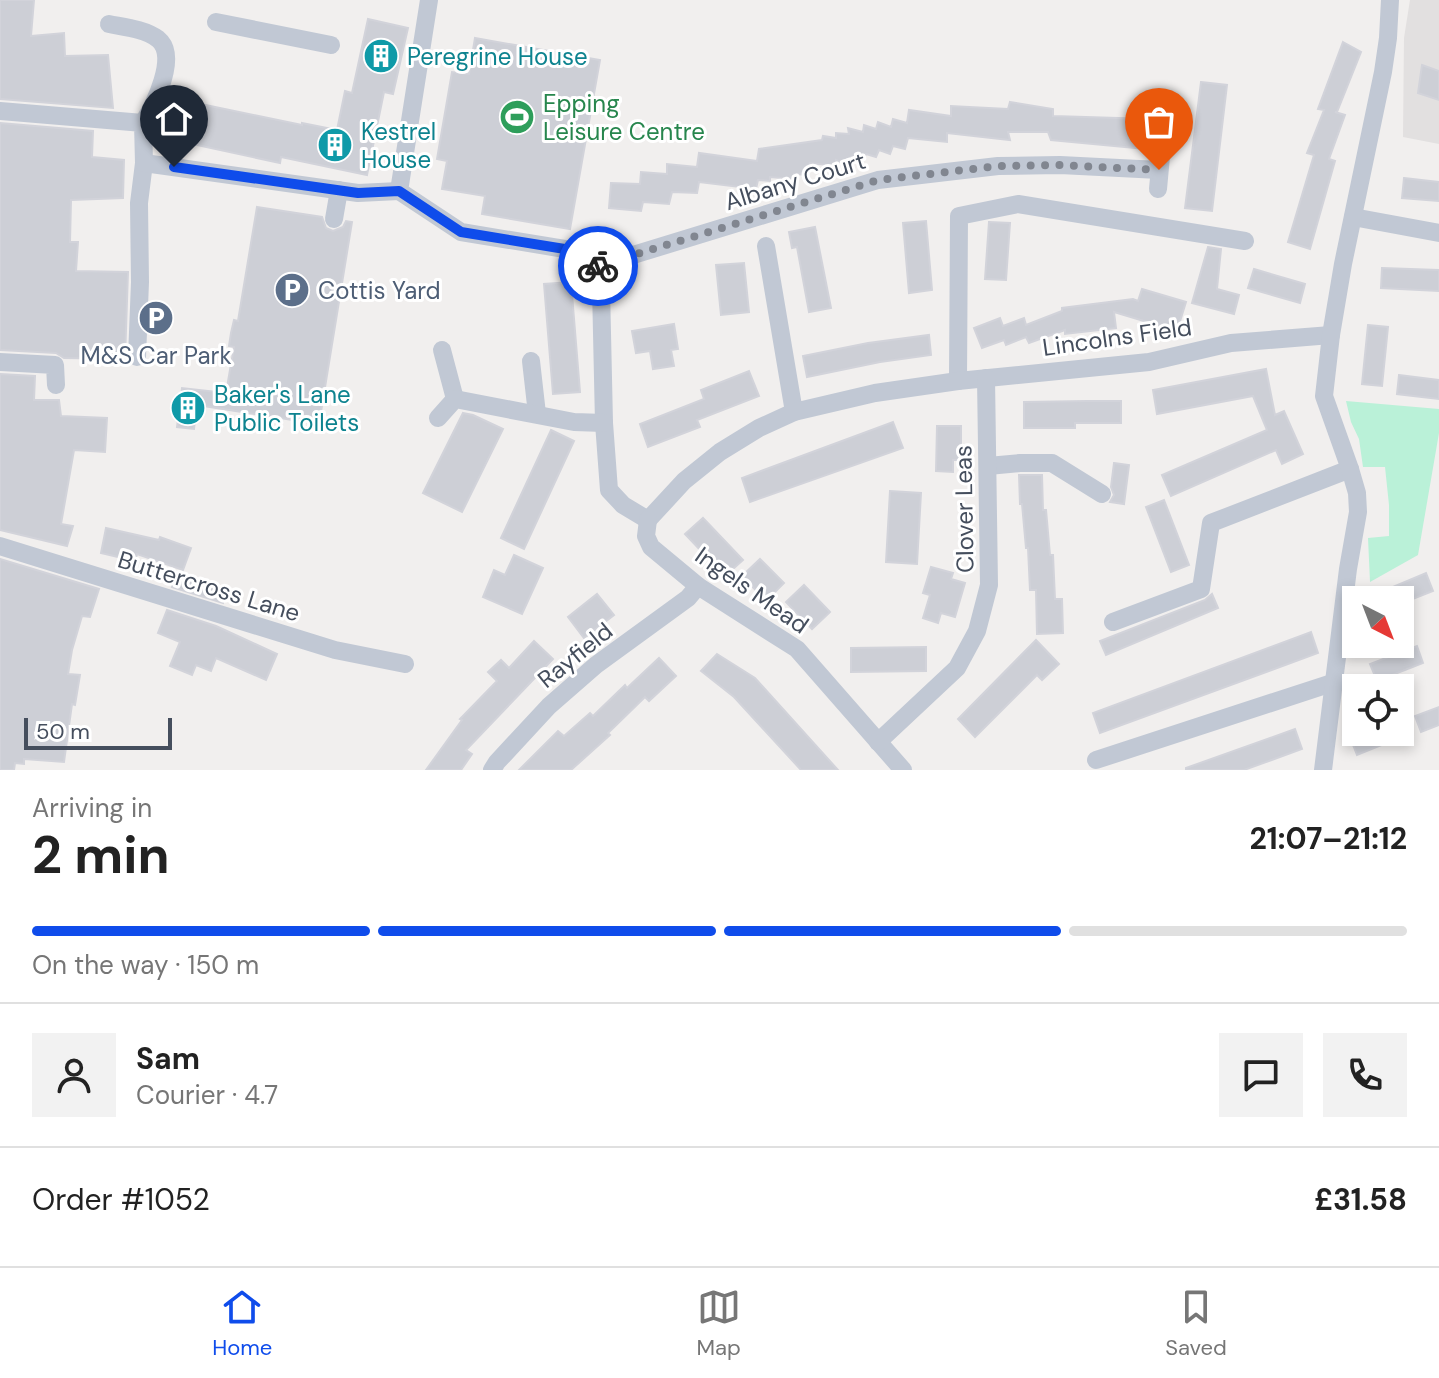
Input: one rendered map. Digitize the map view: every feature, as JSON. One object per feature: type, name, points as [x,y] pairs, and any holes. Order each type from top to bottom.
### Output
[{"type":"street","points":[[399,191],[429,0]]},
{"type":"street","points":[[1323,770],[1358,512],[1357,493],[1350,469],[1324,396],[1331,335],[1383,72],[1390,0]]},
{"type":"street","points":[[216,22],[331,45]]},
{"type":"street","points":[[109,24],[156,37],[166,49],[167,59],[156,99],[143,123],[137,357]]},
{"type":"street","points":[[0,111],[143,123]]},
{"type":"street","name":"Albany Court","points":[[594,267],[878,180],[998,166],[1060,165],[1158,180],[1165,113]]},
{"type":"street","points":[[144,163],[358,193],[399,191],[461,232],[577,251],[594,267],[601,288],[609,490],[623,505],[648,520]]},
{"type":"street","points":[[334,219],[339,190]]},
{"type":"street","points":[[958,381],[959,216],[1018,204],[1245,241]]},
{"type":"street","points":[[1353,217],[1439,233]]},
{"type":"street","points":[[766,246],[794,412]]},
{"type":"street","name":"Lincolns Field","points":[[648,520],[684,481],[720,452],[759,428],[794,412],[875,393],[958,381],[1149,362],[1231,343],[1331,335]]},
{"type":"street","points":[[442,350],[455,399]]},
{"type":"street","points":[[531,361],[537,414]]},
{"type":"street","points":[[0,362],[55,365],[56,385]]},
{"type":"street","name":"Clover Leas","points":[[878,742],[957,668],[977,631],[989,585],[986,378]]},
{"type":"street","points":[[455,399],[574,422],[604,423]]},
{"type":"street","points":[[438,418],[455,399]]},
{"type":"street","points":[[988,466],[1052,463],[1102,494]]},
{"type":"street","points":[[1113,622],[1201,589],[1211,523],[1350,469]]},
{"type":"street","name":"Ingels Mead","points":[[648,520],[646,536],[651,547],[698,586],[797,649],[903,770]]},
{"type":"street","name":"Buttercross Lane","points":[[0,546],[335,650],[405,664]]},
{"type":"street","name":"Rayfield","points":[[492,770],[549,706],[596,665],[688,598],[698,586]]},
{"type":"street","points":[[1096,760],[1335,682]]},
{"type":"shaded area","points":[[1410,0],[1439,0],[1439,144],[1403,137],[1404,38]]},
{"type":"green space","points":[[1346,401],[1439,409],[1439,433],[1418,555],[1370,582],[1368,538],[1389,536],[1385,467],[1363,467],[1359,439]]},
{"type":"building","points":[[0,0],[34,0],[31,36],[64,33],[65,56],[108,55],[113,108],[0,99]]},
{"type":"building","points":[[368,19],[408,28],[393,94],[384,92],[367,175],[281,157],[280,163],[183,142],[191,102],[337,130],[345,91],[352,93]]},
{"type":"building","name":"Epping Leisure Centre","points":[[475,38],[600,60],[570,229],[482,214],[485,196],[442,189],[447,161],[437,159],[452,72],[469,74]]},
{"type":"building","points":[[1343,42],[1361,52],[1335,112],[1345,115],[1329,159],[1335,161],[1310,249],[1288,242],[1314,155],[1307,153],[1324,110],[1318,109]]},
{"type":"building","points":[[1422,65],[1439,71],[1439,100],[1418,93]]},
{"type":"building","points":[[1201,82],[1227,85],[1212,211],[1185,208]]},
{"type":"building","points":[[1010,102],[1053,109],[1053,116],[1150,119],[1145,149],[1051,140],[1048,132],[1008,132],[1010,140],[947,133],[947,142],[908,138],[905,149],[893,146],[890,154],[879,150],[876,157],[866,154],[862,162],[851,157],[847,165],[836,160],[836,166],[810,163],[808,175],[794,174],[793,179],[770,177],[770,181],[758,180],[756,189],[699,182],[697,193],[672,192],[669,204],[643,202],[641,211],[609,208],[611,183],[640,184],[641,172],[667,174],[667,164],[697,167],[699,153],[757,161],[759,149],[822,140],[823,136],[836,138],[836,133],[849,134],[848,128],[863,132],[864,125],[876,129],[878,122],[891,127],[893,119],[907,123],[909,110],[951,116],[951,106],[1008,109]]},
{"type":"building","points":[[0,123],[93,131],[92,157],[124,160],[123,198],[71,200],[70,242],[78,242],[76,271],[128,272],[125,359],[64,358],[56,353],[0,350]]},
{"type":"building","points":[[1404,178],[1439,182],[1439,201],[1402,198]]},
{"type":"building","name":"Cottis Yard","points":[[257,207],[322,217],[326,228],[333,231],[343,227],[346,221],[352,222],[319,424],[197,405],[194,429],[177,427],[182,388],[226,393],[234,347],[229,346],[231,333],[234,320],[238,321]]},
{"type":"building","points":[[926,221],[932,290],[909,293],[903,223]]},
{"type":"building","points":[[989,222],[1010,223],[1006,280],[985,279]]},
{"type":"building","points":[[815,227],[831,308],[809,312],[797,247],[792,248],[789,232]]},
{"type":"building","points":[[1208,247],[1221,249],[1217,289],[1239,295],[1234,314],[1192,303]]},
{"type":"building","points":[[744,263],[749,312],[721,315],[716,265]]},
{"type":"building","points":[[1382,268],[1439,270],[1439,291],[1381,288]]},
{"type":"building","points":[[1254,269],[1305,284],[1300,303],[1248,288]]},
{"type":"building","points":[[571,282],[580,392],[553,394],[544,284]]},
{"type":"building","points":[[1142,289],[1186,302],[1177,331],[1114,312],[1116,328],[1065,334],[1065,330],[1029,343],[1026,337],[1006,345],[1004,340],[982,348],[974,328],[1000,318],[1003,326],[1024,318],[1026,325],[1062,311],[1062,308],[1133,299],[1138,301]]},
{"type":"building","points":[[674,324],[678,349],[671,350],[674,366],[653,369],[650,351],[636,353],[632,331]]},
{"type":"building","points":[[1368,325],[1388,327],[1382,386],[1362,384]]},
{"type":"building","points":[[929,335],[931,355],[807,377],[803,356]]},
{"type":"building","points":[[1266,369],[1275,415],[1284,411],[1303,454],[1282,464],[1276,450],[1171,496],[1162,475],[1267,430],[1253,396],[1157,414],[1153,390]]},
{"type":"building","points":[[749,371],[759,396],[697,420],[700,427],[648,447],[640,424],[704,399],[701,390]]},
{"type":"building","points":[[0,374],[35,376],[34,400],[59,400],[61,416],[107,418],[105,452],[74,450],[61,524],[73,526],[67,546],[0,530]]},
{"type":"building","points":[[1399,375],[1439,380],[1439,399],[1397,394]]},
{"type":"building","points":[[1121,401],[1121,423],[1075,423],[1075,428],[1024,428],[1024,402]]},
{"type":"building","points":[[463,413],[503,429],[462,512],[423,493]]},
{"type":"building","points":[[893,422],[903,448],[750,502],[742,478]]},
{"type":"building","points":[[937,426],[961,426],[961,460],[953,460],[953,472],[936,471]]},
{"type":"building","points":[[551,430],[574,441],[524,549],[501,538]]},
{"type":"building","points":[[1114,463],[1129,465],[1124,504],[1110,502],[1114,495],[1111,487]]},
{"type":"building","points":[[1019,475],[1042,475],[1043,510],[1046,510],[1050,555],[1053,555],[1055,599],[1062,599],[1063,633],[1037,634],[1036,590],[1030,590]]},
{"type":"building","points":[[890,491],[921,493],[917,564],[886,562]]},
{"type":"building","points":[[1164,500],[1189,565],[1171,572],[1146,507]]},
{"type":"building","points":[[703,518],[743,560],[725,576],[685,534]]},
{"type":"building","points":[[106,528],[159,540],[160,537],[191,548],[183,570],[137,554],[135,561],[101,553]]},
{"type":"building","points":[[514,555],[543,568],[522,614],[483,597],[494,570],[505,575]]},
{"type":"building","points":[[0,559],[99,589],[90,617],[82,616],[72,650],[68,674],[80,675],[75,705],[72,704],[64,762],[24,759],[24,764],[15,763],[14,770],[0,770]]},
{"type":"building","points":[[760,559],[784,583],[766,601],[742,576]]},
{"type":"building","points":[[931,567],[953,573],[951,579],[965,583],[955,617],[941,613],[938,623],[923,618],[930,595],[923,593]]},
{"type":"building","points":[[176,573],[227,588],[223,603],[172,587]]},
{"type":"building","points":[[1426,573],[1433,591],[1414,598],[1414,586],[1395,586]]},
{"type":"building","points":[[804,585],[830,612],[812,629],[786,602]]},
{"type":"building","points":[[597,594],[614,615],[584,638],[568,617]]},
{"type":"building","points":[[1212,594],[1218,608],[1106,655],[1100,641],[1205,600]]},
{"type":"building","points":[[167,610],[216,626],[277,654],[266,680],[216,658],[211,671],[196,665],[192,675],[170,666],[180,642],[158,633]]},
{"type":"building","points":[[1311,632],[1318,653],[1100,733],[1093,713]]},
{"type":"building","points":[[1036,640],[1059,664],[1042,680],[1037,675],[975,737],[958,719]]},
{"type":"building","points":[[534,641],[553,659],[466,750],[472,754],[461,770],[426,770],[460,719],[497,681],[488,672],[501,660],[509,668]]},
{"type":"building","points":[[1417,646],[1423,663],[1395,674],[1374,674],[1370,664],[1386,658],[1414,658],[1414,647]]},
{"type":"building","points":[[926,647],[926,671],[851,672],[851,648]]},
{"type":"building","points":[[717,654],[755,678],[838,770],[801,770],[734,697],[701,671]]},
{"type":"building","points":[[659,658],[676,676],[649,701],[645,697],[608,733],[610,735],[571,770],[519,770],[558,731],[564,736],[590,713],[593,716]]},
{"type":"building","points":[[1439,707],[1439,725],[1421,732],[1415,716]]},
{"type":"building","points":[[1295,729],[1302,749],[1244,770],[1186,770],[1186,768]]},
{"type":"building","points":[[1353,746],[1379,746],[1357,755]]},
{"type":"way so far","points":[[598,266],[878,180],[998,166],[1060,165],[1159,170]]},
{"type":"place","name":"Peregrine House","points":[[381,56]]},
{"type":"place","name":"Epping Leisure Centre","points":[[517,117]]},
{"type":"place","name":"Kestrel House","points":[[335,145]]},
{"type":"place","name":"Cottis Yard","points":[[292,290]]},
{"type":"place","name":"M&S Car Park","points":[[156,318]]},
{"type":"place","name":"Baker's Lane Public Toilets","points":[[188,408]]},
{"type":"route","points":[[174,167],[358,193],[399,191],[461,232],[577,251],[594,267],[598,266]]}]
